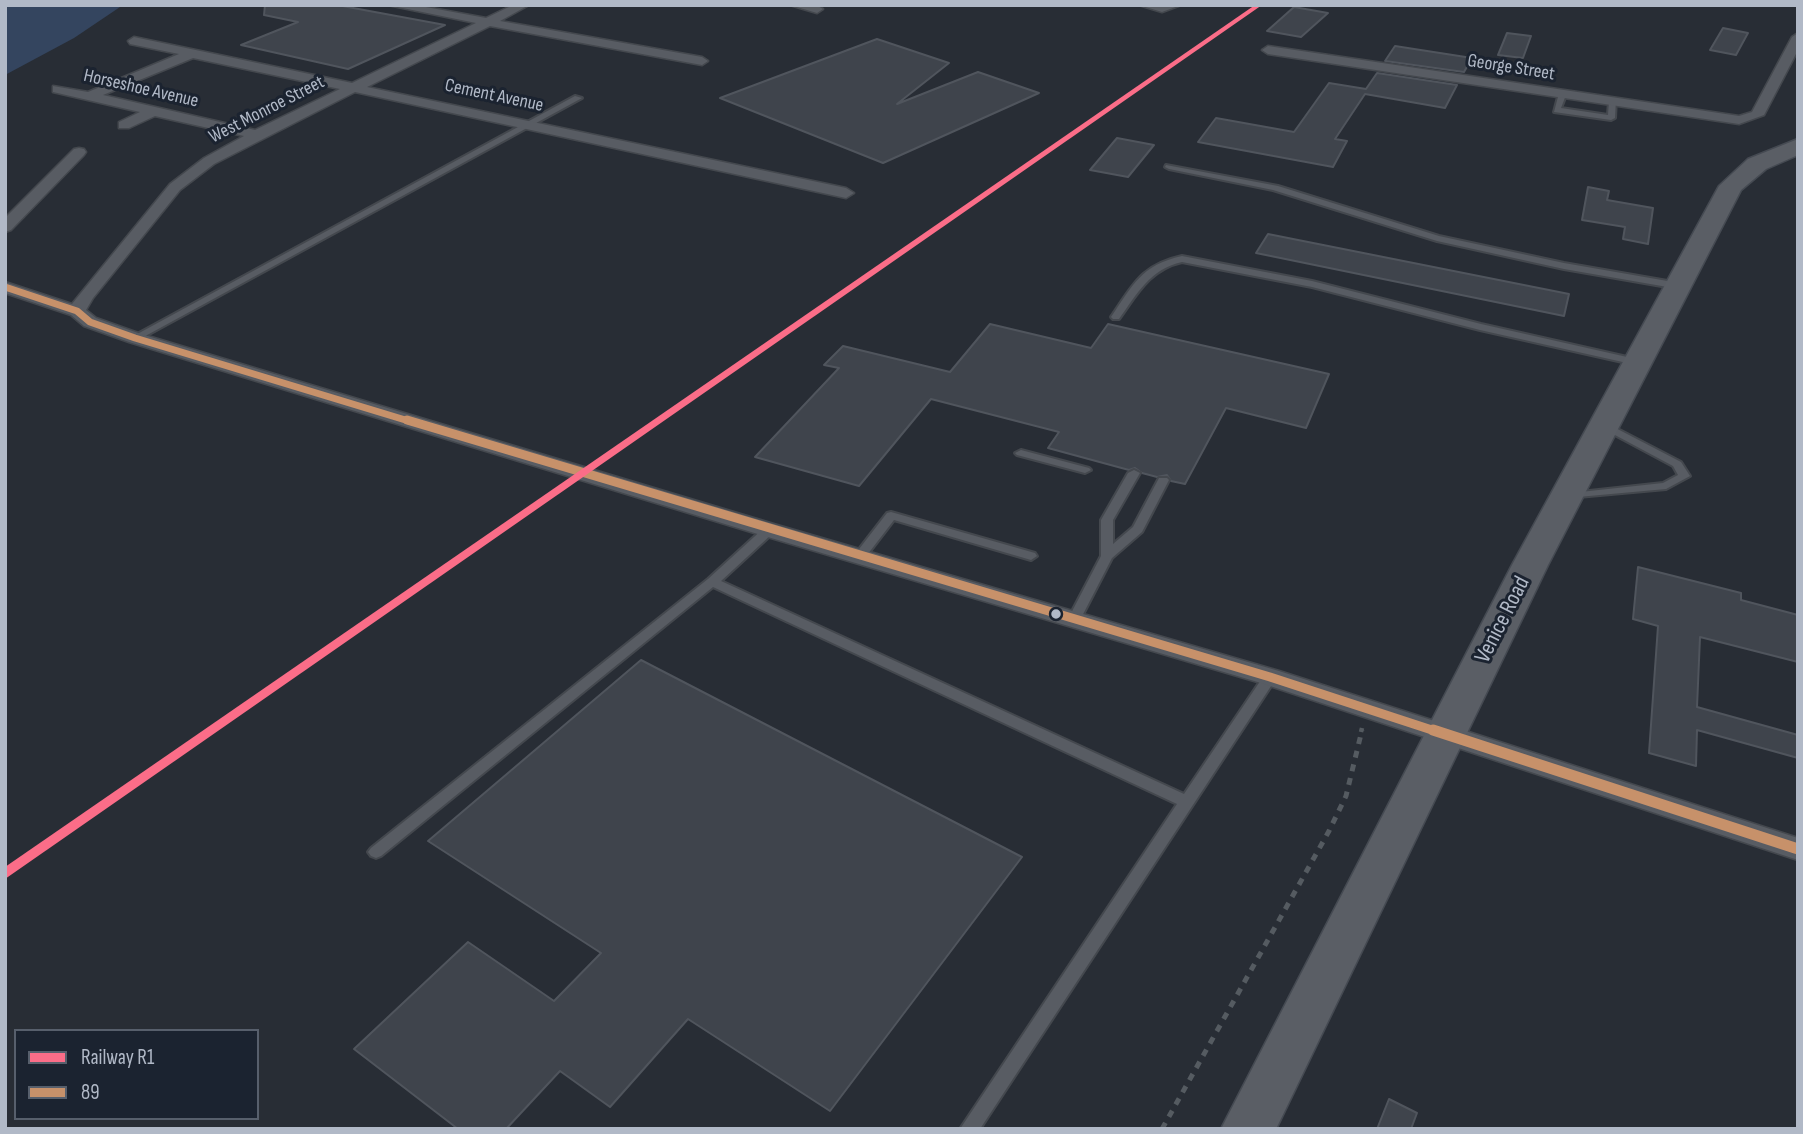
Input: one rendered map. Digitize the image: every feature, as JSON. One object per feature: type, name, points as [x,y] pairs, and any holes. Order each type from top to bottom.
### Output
[{"type":"main road","name":"Venice Road","points":[[1248,1129],[1336,958],[1445,732],[1636,362],[1731,186],[1757,164],[1798,146]]},
{"type":"street","points":[[394,5],[702,61]]},
{"type":"street","name":"West Monroe Street","points":[[77,311],[85,296],[175,187],[209,161],[523,5]]},
{"type":"street","points":[[796,5],[817,9]]},
{"type":"street","points":[[1145,5],[1161,8],[1175,5]]},
{"type":"street","name":"George Street","points":[[1268,50],[1562,95],[1748,119],[1757,115],[1783,76],[1798,37]]},
{"type":"street","name":"Cement Avenue","points":[[134,41],[356,86],[846,193]]},
{"type":"street","points":[[89,97],[192,53]]},
{"type":"street","name":"Horseshoe Avenue","points":[[58,89],[257,135]]},
{"type":"street","points":[[124,125],[154,111]]},
{"type":"street","points":[[5,227],[79,152]]},
{"type":"street","points":[[5,287],[77,311],[90,322],[135,338],[769,530],[1270,677],[1798,849]]},
{"type":"lane","points":[[135,338],[578,98]]},
{"type":"lane","points":[[1169,167],[1275,188],[1437,238],[1564,266],[1679,286]]},
{"type":"lane","points":[[1116,317],[1148,273],[1162,261],[1182,259],[1312,284],[1480,327],[1636,362]]},
{"type":"lane","points":[[1566,496],[1666,486],[1684,476],[1677,464],[1604,425]]},
{"type":"lane","points":[[1021,453],[1085,470]]},
{"type":"lane","points":[[1107,556],[1107,520],[1134,473]]},
{"type":"lane","points":[[1074,619],[1107,556],[1138,529],[1163,480]]},
{"type":"lane","points":[[860,556],[891,516],[1031,556]]},
{"type":"lane","points":[[376,852],[712,582],[769,530]]},
{"type":"lane","points":[[712,582],[1187,802]]},
{"type":"lane","points":[[968,1129],[1270,677]]},
{"type":"path","points":[[1162,1129],[1329,831],[1346,796],[1362,737]]},
{"type":"water","points":[[5,5],[123,5],[74,38],[5,75]]},
{"type":"building","points":[[265,5],[337,5],[445,25],[348,69],[241,45],[298,22],[264,15]]},
{"type":"building","points":[[1294,7],[1328,13],[1301,37],[1267,31]]},
{"type":"building","points":[[1723,28],[1748,33],[1736,55],[1710,50]]},
{"type":"building","points":[[1507,33],[1531,36],[1523,58],[1498,55]]},
{"type":"building","points":[[877,39],[949,63],[897,104],[978,72],[1039,93],[883,163],[720,98]]},
{"type":"building","points":[[1395,46],[1472,58],[1464,72],[1385,61]]},
{"type":"building","points":[[1377,73],[1457,85],[1445,108],[1365,94],[1335,139],[1347,141],[1333,167],[1198,142],[1216,118],[1294,132],[1329,83],[1366,89]]},
{"type":"building","points":[[1117,138],[1154,145],[1128,177],[1090,170]]},
{"type":"building","points":[[1588,187],[1609,191],[1607,200],[1653,208],[1648,244],[1623,239],[1625,227],[1582,220]]},
{"type":"building","points":[[1268,234],[1569,294],[1564,316],[1256,253]]},
{"type":"building","points":[[990,324],[1091,348],[1108,324],[1329,374],[1306,428],[1226,408],[1185,484],[1171,481],[1167,475],[1157,477],[1135,468],[1129,470],[1048,448],[1059,432],[931,399],[859,486],[755,457],[839,368],[824,365],[843,346],[950,372]]},
{"type":"building","points":[[1638,567],[1741,593],[1741,600],[1798,615],[1798,662],[1700,637],[1697,707],[1798,735],[1798,758],[1697,730],[1696,766],[1649,753],[1658,626],[1633,619]]},
{"type":"building","points":[[641,660],[1022,857],[830,1111],[688,1019],[610,1107],[560,1071],[506,1129],[458,1129],[354,1049],[468,942],[554,1001],[601,953],[428,841]]},
{"type":"building","points":[[1389,1099],[1417,1113],[1411,1129],[1377,1129]]},
{"type":"rail line","name":"R1","points":[[5,874],[1259,5]]},
{"type":"transit line","name":"89","points":[[5,287],[77,311],[90,322],[135,338],[769,530],[1270,677],[1798,849]]}]
